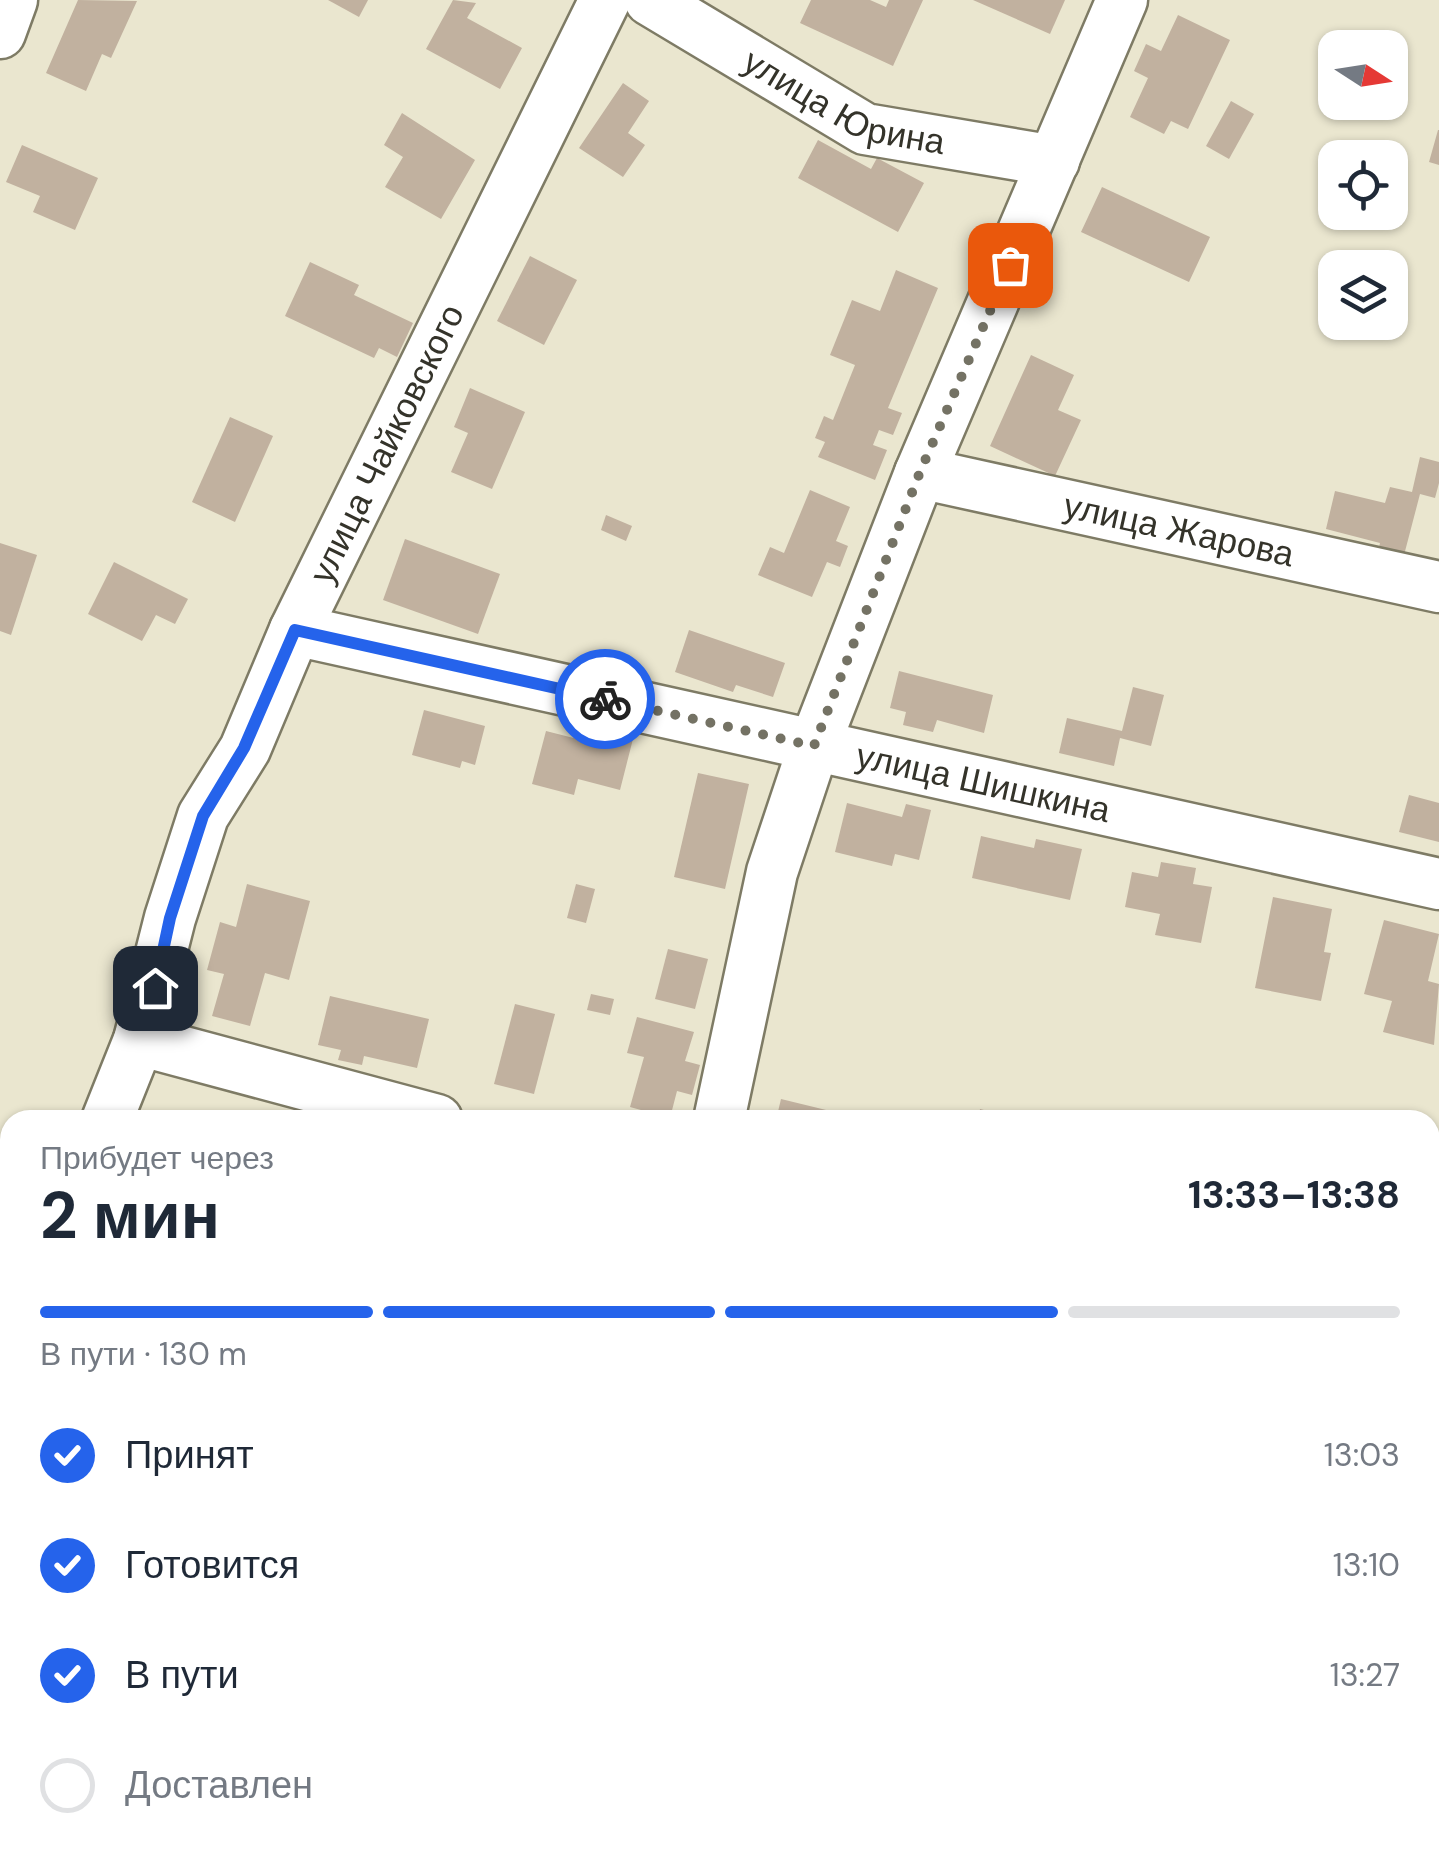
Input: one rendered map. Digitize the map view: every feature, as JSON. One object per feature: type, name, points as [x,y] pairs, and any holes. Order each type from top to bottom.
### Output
[{"type":"street","points":[[0,33],[12,0]]},
{"type":"street","name":"улица Чайковского","points":[[111,1110],[139,1040],[170,918],[203,816],[244,748],[295,630],[605,0]]},
{"type":"street","name":"улица Юрина","points":[[650,0],[865,129],[1054,161]]},
{"type":"street","points":[[720,1110],[772,872],[814,746],[920,472],[1122,0]]},
{"type":"street","name":"улица Жарова","points":[[920,472],[1439,588]]},
{"type":"street","name":"улица Шишкина","points":[[295,630],[1439,884]]},
{"type":"street","points":[[139,1040],[400,1110]]},
{"type":"building","points":[[78,0],[137,1],[111,58],[102,54],[86,91],[46,73]]},
{"type":"building","points":[[328,0],[368,0],[359,17]]},
{"type":"building","points":[[453,0],[476,3],[467,18],[522,48],[500,89],[426,49]]},
{"type":"building","points":[[811,0],[870,0],[886,7],[889,0],[923,0],[893,66],[800,23]]},
{"type":"building","points":[[973,0],[1065,0],[1050,34]]},
{"type":"building","points":[[1178,15],[1230,40],[1188,129],[1171,121],[1164,134],[1130,117],[1148,78],[1134,71],[1146,44],[1161,51]]},
{"type":"building","points":[[623,83],[649,101],[628,133],[645,145],[623,177],[579,148]]},
{"type":"building","points":[[1231,101],[1254,114],[1229,159],[1206,146]]},
{"type":"building","points":[[402,113],[475,160],[441,219],[385,187],[403,157],[384,145]]},
{"type":"building","points":[[1439,130],[1439,165],[1429,162]]},
{"type":"building","points":[[818,140],[871,169],[877,158],[924,183],[898,232],[798,178]]},
{"type":"building","points":[[22,145],[98,178],[75,230],[33,212],[40,196],[6,182]]},
{"type":"building","points":[[1102,187],[1210,237],[1189,282],[1081,232]]},
{"type":"building","points":[[530,256],[577,280],[544,345],[497,321]]},
{"type":"building","points":[[310,262],[359,285],[354,295],[413,323],[397,357],[379,348],[374,358],[285,316]]},
{"type":"building","points":[[896,270],[938,288],[888,408],[902,413],[893,435],[879,430],[873,445],[887,450],[875,480],[818,457],[825,442],[815,438],[824,416],[833,420],[855,365],[830,355],[852,300],[880,311]]},
{"type":"building","points":[[1031,355],[1074,375],[1058,410],[1081,420],[1055,476],[990,446]]},
{"type":"building","points":[[470,388],[525,412],[492,489],[451,472],[468,433],[454,427]]},
{"type":"building","points":[[230,417],[273,436],[235,522],[192,502]]},
{"type":"building","points":[[1420,457],[1439,462],[1439,483],[1435,498],[1420,494],[1403,559],[1378,552],[1380,543],[1326,529],[1335,491],[1385,503],[1390,487],[1412,492]]},
{"type":"building","points":[[810,490],[850,507],[836,541],[848,546],[840,567],[827,562],[812,597],[758,575],[770,547],[784,553]]},
{"type":"building","points":[[606,515],[632,526],[626,541],[601,530]]},
{"type":"building","points":[[405,539],[500,574],[478,634],[383,600]]},
{"type":"building","points":[[0,543],[37,555],[11,635],[0,631]]},
{"type":"building","points":[[114,562],[188,599],[175,624],[156,615],[142,641],[88,614]]},
{"type":"building","points":[[689,630],[785,663],[773,697],[736,685],[733,692],[675,672]]},
{"type":"building","points":[[899,671],[993,695],[984,733],[937,720],[933,732],[903,725],[906,712],[890,708]]},
{"type":"building","points":[[1133,687],[1164,695],[1151,746],[1120,738],[1114,766],[1059,753],[1067,718],[1122,731]]},
{"type":"building","points":[[424,710],[485,726],[475,765],[462,761],[460,768],[412,755]]},
{"type":"building","points":[[614,730],[634,735],[620,790],[578,779],[574,795],[532,784],[546,731],[609,747]]},
{"type":"building","points":[[698,773],[749,784],[725,889],[674,877]]},
{"type":"building","points":[[1409,795],[1439,803],[1439,842],[1399,832]]},
{"type":"building","points":[[847,803],[902,817],[906,804],[931,810],[919,860],[895,854],[892,866],[835,852]]},
{"type":"building","points":[[981,836],[1034,848],[1036,839],[1082,849],[1070,900],[972,878]]},
{"type":"building","points":[[1161,862],[1196,868],[1193,884],[1212,887],[1201,943],[1155,935],[1160,914],[1125,907],[1132,872],[1158,877]]},
{"type":"building","points":[[247,884],[310,901],[289,980],[265,973],[250,1026],[212,1016],[224,974],[207,970],[220,922],[236,927]]},
{"type":"building","points":[[576,884],[595,889],[586,923],[567,918]]},
{"type":"building","points":[[1273,897],[1332,909],[1324,952],[1331,953],[1321,1001],[1255,988]]},
{"type":"building","points":[[1384,920],[1439,934],[1428,981],[1439,984],[1434,1045],[1383,1032],[1392,1001],[1364,994]]},
{"type":"building","points":[[668,949],[708,959],[695,1009],[655,999]]},
{"type":"building","points":[[591,994],[614,999],[610,1015],[587,1010]]},
{"type":"building","points":[[330,996],[429,1019],[417,1068],[364,1056],[362,1065],[338,1060],[341,1050],[318,1045]]},
{"type":"building","points":[[515,1004],[555,1014],[534,1094],[494,1084]]},
{"type":"building","points":[[637,1017],[694,1032],[685,1061],[700,1065],[692,1095],[677,1091],[672,1110],[630,1107],[644,1057],[627,1053]]},
{"type":"building","points":[[781,1099],[826,1110],[778,1110]]},
{"type":"way so far","points":[[605,699],[814,746],[920,472],[1010,265]]},
{"type":"route","points":[[155,988],[170,918],[203,816],[244,748],[295,630],[605,699]]}]
